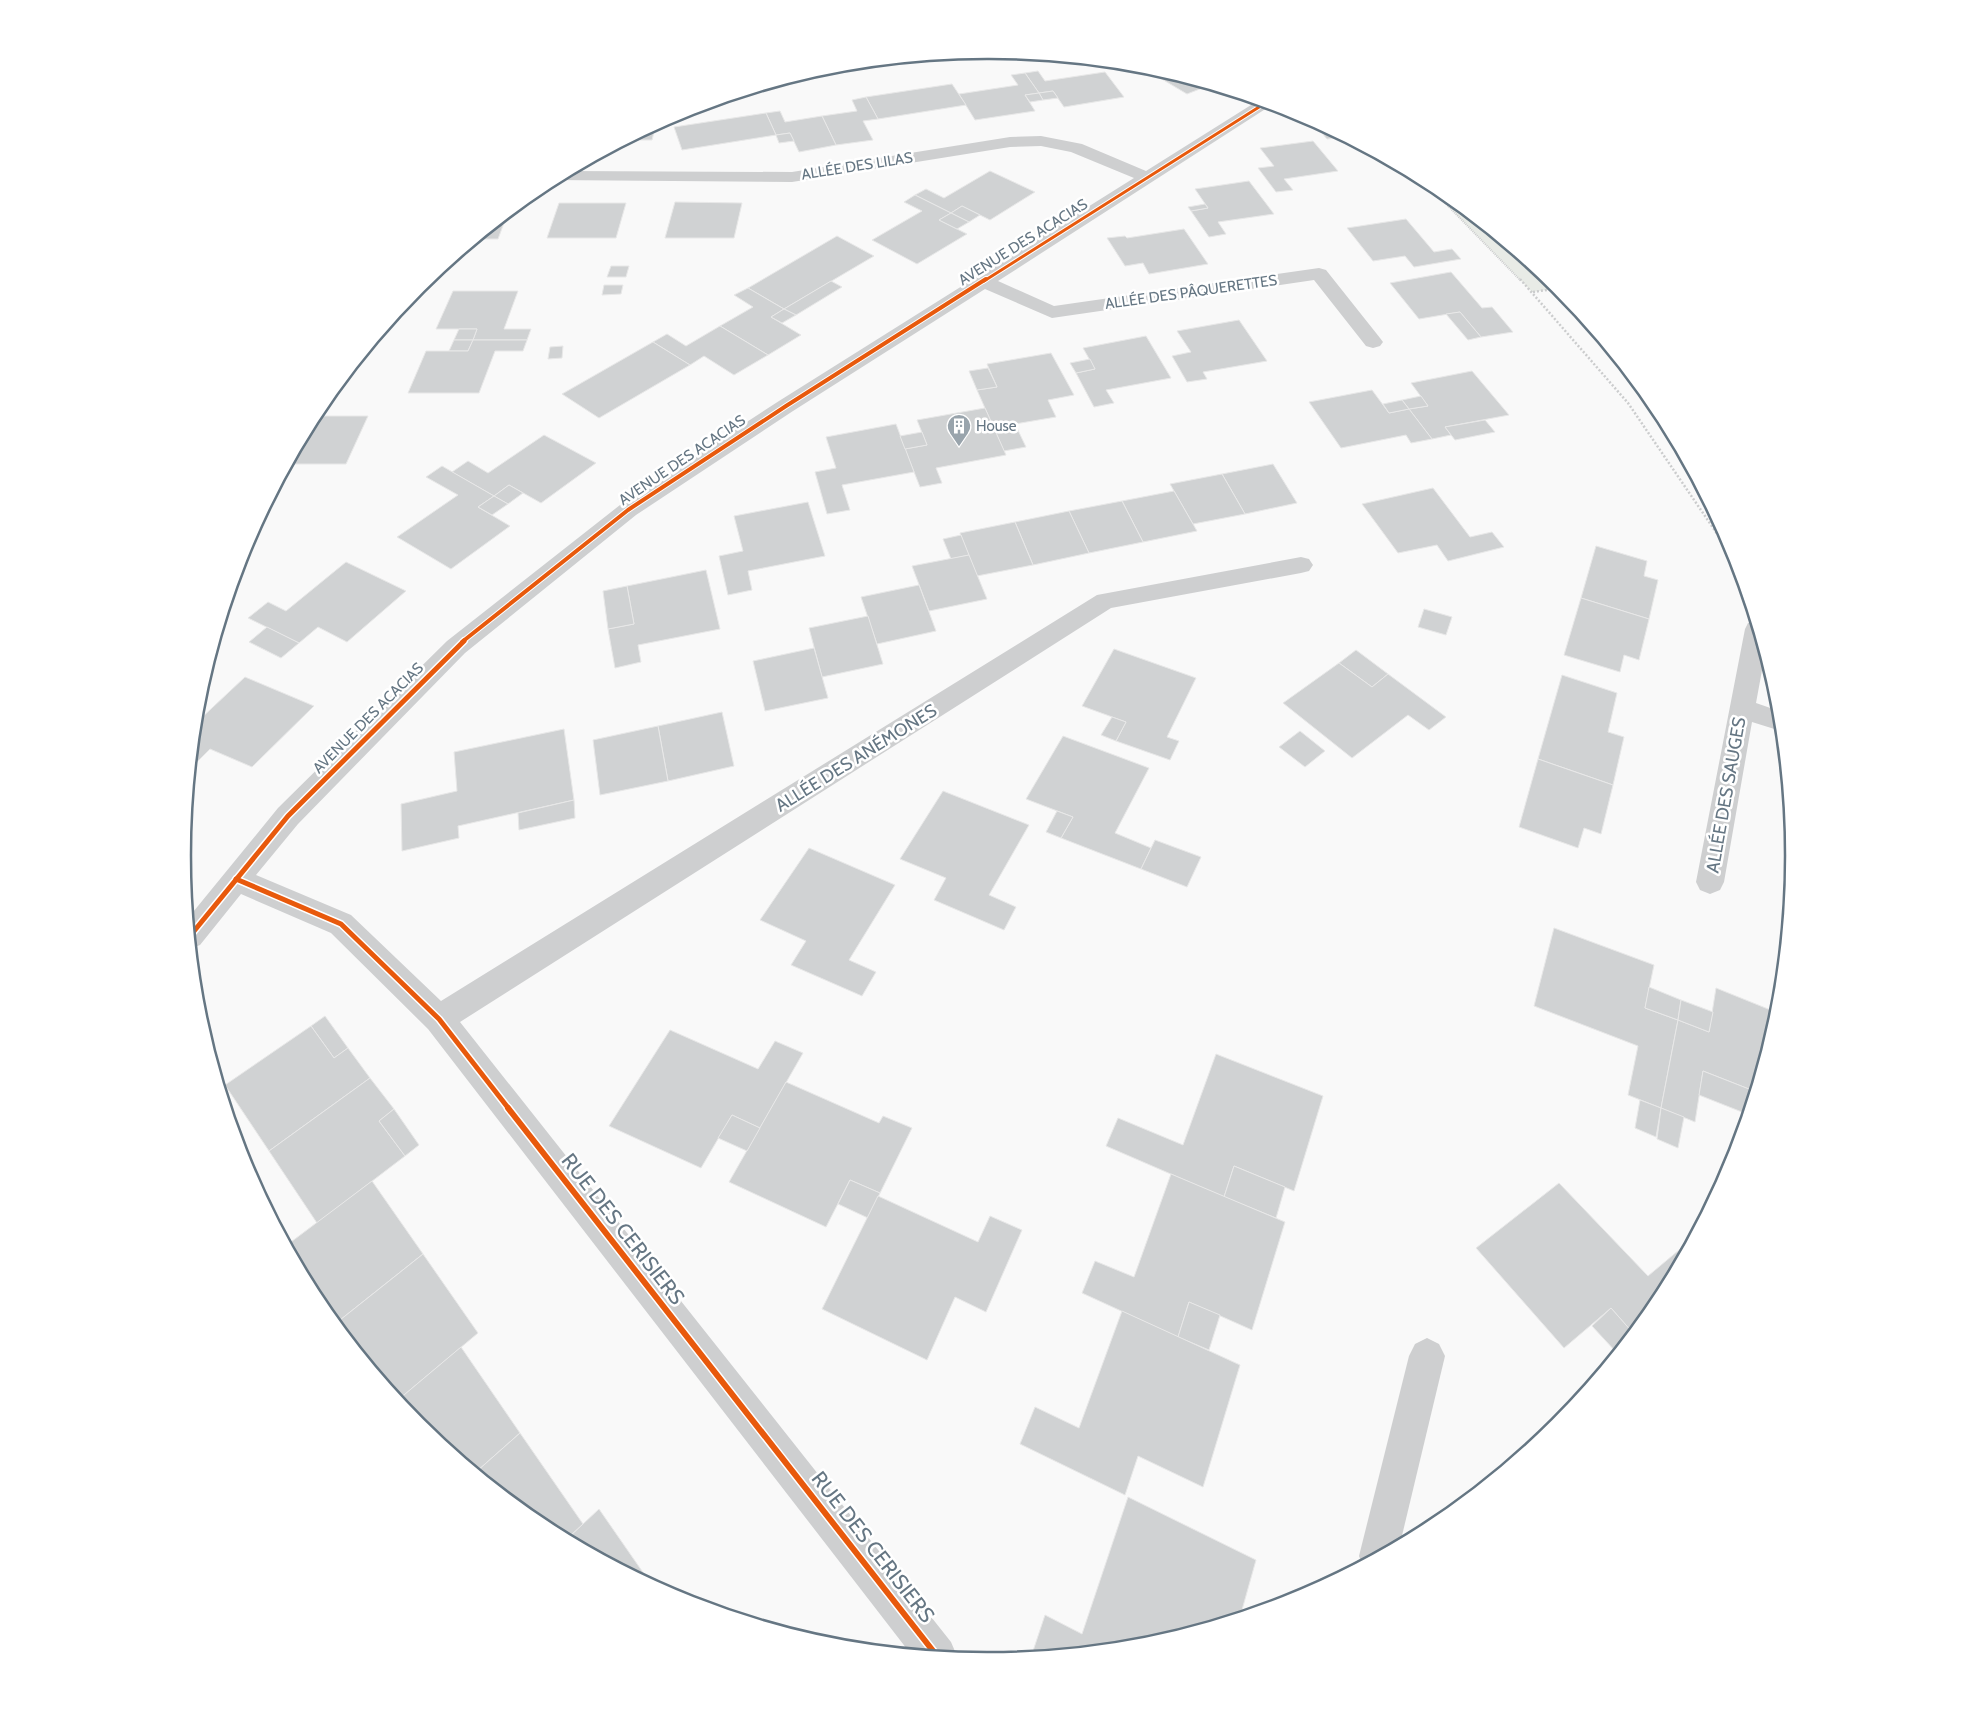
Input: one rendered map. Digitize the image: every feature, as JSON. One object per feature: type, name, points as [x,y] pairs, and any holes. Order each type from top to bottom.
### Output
[{"type":"street","name":"AVENUE DES ACACIAS","points":[[195,930],[288,816],[464,641],[628,510],[786,406],[1260,107]]},
{"type":"street","name":"ALLÉE DES LILAS","points":[[572,176],[792,177],[1010,142],[1041,141],[1076,148],[1148,178]]},
{"type":"street","name":"ALLÉE DES PÂQUERETTES","points":[[983,281],[1052,312],[1319,274],[1373,342]]},
{"type":"street","name":"ALLÉE DES ANÉMONES","points":[[439,1019],[1105,601],[1300,565]]},
{"type":"street","name":"ALLÉE DES SAUGES","points":[[1710,882],[1755,639]]},
{"type":"street","name":"ALLÉE DES SAUGES","points":[[1742,708],[1772,719]]},
{"type":"street","name":"RUE DES CERISIERS","points":[[236,879],[341,924],[439,1019],[933,1651]]},
{"type":"street","points":[[1380,1549],[1427,1356]]},
{"type":"path","points":[[1449,206],[1532,292],[1628,403],[1715,531]]},
{"type":"path","points":[[1532,292],[1549,290]]},
{"type":"shaded area","points":[[1446,204],[1513,256],[1549,290],[1532,292]]},
{"type":"building","points":[[1038,71],[1045,81],[1105,72],[1124,97],[1064,107],[1053,91],[1039,93],[1025,73]]},
{"type":"building","points":[[1025,73],[1039,93],[1025,95],[1035,111],[975,120],[959,94],[1018,85],[1011,75]]},
{"type":"building","points":[[1160,78],[1202,88],[1187,94]]},
{"type":"building","points":[[952,84],[966,105],[878,119],[866,97]]},
{"type":"building","points":[[1053,91],[1058,98],[1043,100],[1039,93]]},
{"type":"building","points":[[1039,93],[1043,100],[1030,102],[1025,95]]},
{"type":"building","points":[[866,97],[878,119],[863,121],[873,140],[836,145],[822,116],[857,111],[852,100]]},
{"type":"building","points":[[780,111],[785,122],[822,116],[836,145],[799,152],[790,133],[776,135],[766,113]]},
{"type":"building","points":[[766,113],[776,135],[682,150],[674,127]]},
{"type":"building","points":[[1321,132],[1334,138],[1327,139]]},
{"type":"building","points":[[654,133],[652,140],[638,140]]},
{"type":"building","points":[[790,133],[794,141],[779,143],[776,135]]},
{"type":"building","points":[[1313,141],[1338,171],[1284,179],[1293,190],[1276,192],[1258,168],[1274,166],[1260,148]]},
{"type":"building","points":[[990,171],[1035,192],[990,220],[962,206],[951,213],[915,195],[926,189],[944,198]]},
{"type":"building","points":[[1249,181],[1274,214],[1218,222],[1226,234],[1209,237],[1191,211],[1208,208],[1195,189]]},
{"type":"building","points":[[915,195],[951,213],[939,220],[967,234],[917,264],[872,240],[922,211],[904,202]]},
{"type":"building","points":[[675,202],[742,203],[734,238],[665,238]]},
{"type":"building","points":[[559,203],[626,203],[616,238],[547,238]]},
{"type":"building","points":[[1205,204],[1208,208],[1191,211],[1188,207]]},
{"type":"building","points":[[962,206],[980,215],[969,222],[951,213]]},
{"type":"building","points":[[951,213],[969,222],[957,229],[939,220]]},
{"type":"building","points":[[1406,219],[1434,252],[1452,249],[1461,259],[1414,267],[1405,256],[1373,261],[1347,228]]},
{"type":"building","points":[[504,222],[498,239],[484,239]]},
{"type":"building","points":[[1184,229],[1208,264],[1149,274],[1143,263],[1125,266],[1107,238],[1125,236],[1127,238]]},
{"type":"building","points":[[837,236],[874,256],[784,309],[748,288]]},
{"type":"building","points":[[611,266],[629,266],[626,277],[607,277]]},
{"type":"building","points":[[1451,272],[1482,308],[1492,307],[1513,332],[1481,337],[1460,312],[1419,319],[1390,283]]},
{"type":"building","points":[[831,281],[842,287],[796,315],[784,309]]},
{"type":"building","points":[[604,285],[623,285],[621,294],[602,295]]},
{"type":"building","points":[[748,288],[784,309],[771,317],[801,335],[768,355],[720,326],[753,307],[734,295]]},
{"type":"building","points":[[453,291],[518,291],[504,329],[531,329],[527,340],[473,340],[477,329],[436,329]]},
{"type":"building","points":[[784,309],[796,315],[782,323],[771,317]]},
{"type":"building","points":[[1460,312],[1481,337],[1468,340],[1446,314]]},
{"type":"building","points":[[1239,320],[1267,361],[1203,372],[1207,379],[1187,382],[1172,356],[1191,352],[1177,331]]},
{"type":"building","points":[[720,326],[768,355],[734,375],[704,356],[690,365],[653,342],[667,334],[686,346]]},
{"type":"building","points":[[459,329],[477,329],[473,340],[454,340]]},
{"type":"building","points":[[1146,336],[1171,378],[1106,390],[1114,403],[1094,407],[1076,373],[1095,369],[1083,348]]},
{"type":"building","points":[[454,340],[473,340],[468,351],[449,351]]},
{"type":"building","points":[[473,340],[527,340],[523,351],[495,351],[479,393],[408,393],[426,351],[468,351]]},
{"type":"building","points":[[653,342],[690,365],[599,418],[562,394]]},
{"type":"building","points":[[563,346],[562,358],[548,359],[550,347]]},
{"type":"building","points":[[1051,353],[1074,395],[1048,400],[1056,417],[1015,424],[1026,447],[1004,451],[977,390],[997,387],[987,364]]},
{"type":"building","points":[[1090,359],[1095,369],[1076,373],[1070,363]]},
{"type":"building","points":[[988,368],[997,387],[977,390],[969,371]]},
{"type":"building","points":[[1472,371],[1509,415],[1445,427],[1451,435],[1432,439],[1409,409],[1428,406],[1411,383]]},
{"type":"building","points":[[1372,390],[1389,413],[1409,409],[1432,439],[1411,443],[1406,435],[1341,448],[1309,402]]},
{"type":"building","points":[[1421,396],[1428,406],[1409,409],[1402,400]]},
{"type":"building","points":[[1402,400],[1409,409],[1389,413],[1383,404]]},
{"type":"building","name":"House","points":[[985,408],[1006,455],[936,468],[942,483],[920,487],[905,449],[927,445],[917,420]]},
{"type":"building","points":[[324,416],[368,416],[346,464],[294,464]]},
{"type":"building","points":[[1485,420],[1495,432],[1455,440],[1445,427]]},
{"type":"building","points":[[896,424],[914,472],[842,485],[850,510],[827,514],[815,472],[836,468],[826,437]]},
{"type":"building","points":[[922,432],[927,445],[905,449],[900,436]]},
{"type":"building","points":[[544,435],[596,463],[541,503],[509,485],[494,496],[452,472],[468,461],[488,473]]},
{"type":"building","points":[[1273,464],[1297,503],[1245,514],[1222,474]]},
{"type":"building","points":[[442,466],[494,496],[478,507],[510,526],[451,569],[397,537],[458,495],[426,477]]},
{"type":"building","points":[[1222,474],[1245,514],[1193,524],[1170,484]]},
{"type":"building","points":[[509,485],[523,493],[508,504],[494,496]]},
{"type":"building","points":[[1433,488],[1470,537],[1492,532],[1504,547],[1448,561],[1437,545],[1398,553],[1362,504]]},
{"type":"building","points":[[1174,491],[1197,531],[1143,542],[1122,501]]},
{"type":"building","points":[[494,496],[508,504],[492,515],[478,507]]},
{"type":"building","points":[[1122,501],[1143,542],[1089,553],[1069,511]]},
{"type":"building","points":[[808,502],[825,556],[748,571],[752,590],[728,595],[719,556],[743,551],[734,516]]},
{"type":"building","points":[[1069,511],[1089,553],[1033,565],[1015,522]]},
{"type":"building","points":[[1015,522],[1033,565],[977,576],[960,533]]},
{"type":"building","points":[[961,535],[969,555],[951,559],[943,539]]},
{"type":"building","points":[[1596,546],[1647,561],[1644,576],[1658,580],[1649,619],[1581,598]]},
{"type":"building","points":[[969,555],[987,599],[929,611],[912,566]]},
{"type":"building","points":[[346,562],[406,591],[347,642],[318,627],[299,643],[248,618],[268,602],[286,611]]},
{"type":"building","points":[[706,570],[720,629],[638,645],[641,662],[615,668],[608,629],[634,624],[627,586]]},
{"type":"building","points":[[919,585],[936,631],[877,644],[861,597]]},
{"type":"building","points":[[627,586],[634,624],[608,629],[603,591]]},
{"type":"building","points":[[1581,598],[1649,619],[1639,660],[1624,655],[1620,672],[1564,655]]},
{"type":"building","points":[[1424,609],[1452,617],[1446,635],[1418,627]]},
{"type":"building","points":[[868,616],[883,664],[822,677],[809,628]]},
{"type":"building","points":[[267,627],[299,643],[281,658],[249,642]]},
{"type":"building","points":[[814,648],[828,698],[765,711],[753,661]]},
{"type":"building","points":[[1114,649],[1196,678],[1167,737],[1179,741],[1170,760],[1116,741],[1126,722],[1082,706]]},
{"type":"building","points":[[1356,650],[1388,674],[1372,687],[1339,663]]},
{"type":"building","points":[[1339,663],[1372,687],[1388,674],[1446,717],[1429,730],[1408,715],[1352,758],[1283,703]]},
{"type":"building","points":[[1562,675],[1617,693],[1608,732],[1624,737],[1613,785],[1538,759]]},
{"type":"building","points":[[245,677],[314,706],[252,767],[210,749],[197,762],[204,715]]},
{"type":"building","points":[[722,712],[734,766],[668,781],[658,726]]},
{"type":"building","points":[[1112,717],[1126,722],[1116,741],[1101,735]]},
{"type":"building","points":[[658,726],[668,781],[600,795],[593,740]]},
{"type":"building","points":[[564,729],[574,800],[458,826],[459,838],[402,851],[401,804],[457,791],[454,752]]},
{"type":"building","points":[[1300,731],[1325,751],[1305,767],[1279,747]]},
{"type":"building","points":[[1063,736],[1149,768],[1115,833],[1151,848],[1141,869],[1061,838],[1073,817],[1026,799]]},
{"type":"building","points":[[1538,759],[1613,785],[1601,834],[1584,828],[1578,848],[1519,827]]},
{"type":"building","points":[[943,791],[1029,825],[989,895],[1016,907],[1004,930],[934,900],[946,878],[900,859]]},
{"type":"building","points":[[574,800],[575,818],[519,830],[518,813]]},
{"type":"building","points":[[1057,811],[1073,817],[1061,838],[1046,832]]},
{"type":"building","points":[[1155,840],[1201,857],[1187,887],[1141,869]]},
{"type":"building","points":[[809,848],[895,885],[849,960],[876,972],[862,996],[791,965],[806,941],[760,920]]},
{"type":"building","points":[[1554,928],[1654,965],[1645,1008],[1678,1020],[1661,1108],[1628,1095],[1638,1046],[1534,1006]]},
{"type":"building","points":[[1649,987],[1681,1000],[1678,1020],[1645,1008]]},
{"type":"building","points":[[1716,988],[1769,1009],[1758,1062],[1749,1089],[1703,1071],[1695,1122],[1661,1108],[1678,1020],[1709,1032]]},
{"type":"building","points":[[1681,1000],[1713,1012],[1709,1032],[1678,1020]]},
{"type":"building","points":[[325,1016],[348,1048],[334,1058],[311,1026]]},
{"type":"building","points":[[311,1026],[334,1058],[348,1048],[370,1078],[269,1151],[225,1085]]},
{"type":"building","points":[[670,1030],[758,1069],[775,1041],[803,1053],[760,1128],[732,1115],[701,1168],[609,1126]]},
{"type":"building","points":[[1216,1054],[1323,1096],[1294,1191],[1234,1166],[1224,1197],[1106,1146],[1118,1118],[1183,1145]]},
{"type":"building","points":[[1703,1071],[1749,1089],[1742,1112],[1699,1095]]},
{"type":"building","points":[[370,1078],[394,1109],[379,1121],[405,1156],[317,1223],[269,1151]]},
{"type":"building","points":[[786,1082],[879,1123],[883,1116],[912,1128],[880,1193],[850,1180],[826,1227],[729,1182]]},
{"type":"building","points":[[1640,1100],[1661,1108],[1656,1137],[1635,1128]]},
{"type":"building","points":[[1661,1108],[1684,1117],[1678,1148],[1657,1139]]},
{"type":"building","points":[[394,1109],[419,1145],[405,1156],[379,1121]]},
{"type":"building","points":[[732,1115],[760,1128],[747,1151],[718,1138]]},
{"type":"building","points":[[1234,1166],[1285,1187],[1276,1218],[1224,1197]]},
{"type":"building","points":[[1171,1174],[1285,1222],[1252,1330],[1189,1302],[1178,1337],[1082,1293],[1095,1261],[1134,1277]]},
{"type":"building","points":[[850,1180],[880,1193],[868,1218],[838,1204]]},
{"type":"building","points":[[372,1181],[423,1254],[341,1319],[291,1242]]},
{"type":"building","points":[[1559,1183],[1648,1276],[1681,1248],[1629,1328],[1611,1308],[1564,1348],[1476,1248]]},
{"type":"building","points":[[878,1196],[978,1242],[990,1216],[1022,1230],[986,1312],[955,1297],[927,1360],[822,1309]]},
{"type":"building","points":[[423,1254],[478,1333],[403,1396],[356,1341],[341,1319]]},
{"type":"building","points":[[1189,1302],[1220,1315],[1209,1350],[1178,1337]]},
{"type":"building","points":[[1611,1308],[1629,1328],[1613,1349],[1592,1326]]},
{"type":"building","points":[[1122,1311],[1240,1365],[1203,1487],[1138,1456],[1125,1495],[1020,1444],[1035,1407],[1079,1428]]},
{"type":"building","points":[[461,1347],[520,1433],[480,1469],[425,1419],[403,1396]]},
{"type":"building","points":[[520,1433],[583,1524],[572,1535],[503,1488],[480,1469]]},
{"type":"building","points":[[1128,1497],[1256,1560],[1242,1611],[1194,1625],[1143,1637],[1033,1651],[1045,1615],[1082,1634]]},
{"type":"building","points":[[599,1509],[644,1574],[590,1546],[572,1535]]},
{"type":"cycle path","points":[[195,930],[288,816],[456,647],[628,510],[786,406],[1260,107]]},
{"type":"cycle path","points":[[236,879],[341,924],[439,1019],[933,1651]]},
{"type":"place","name":"House","points":[[959,447]]}]
